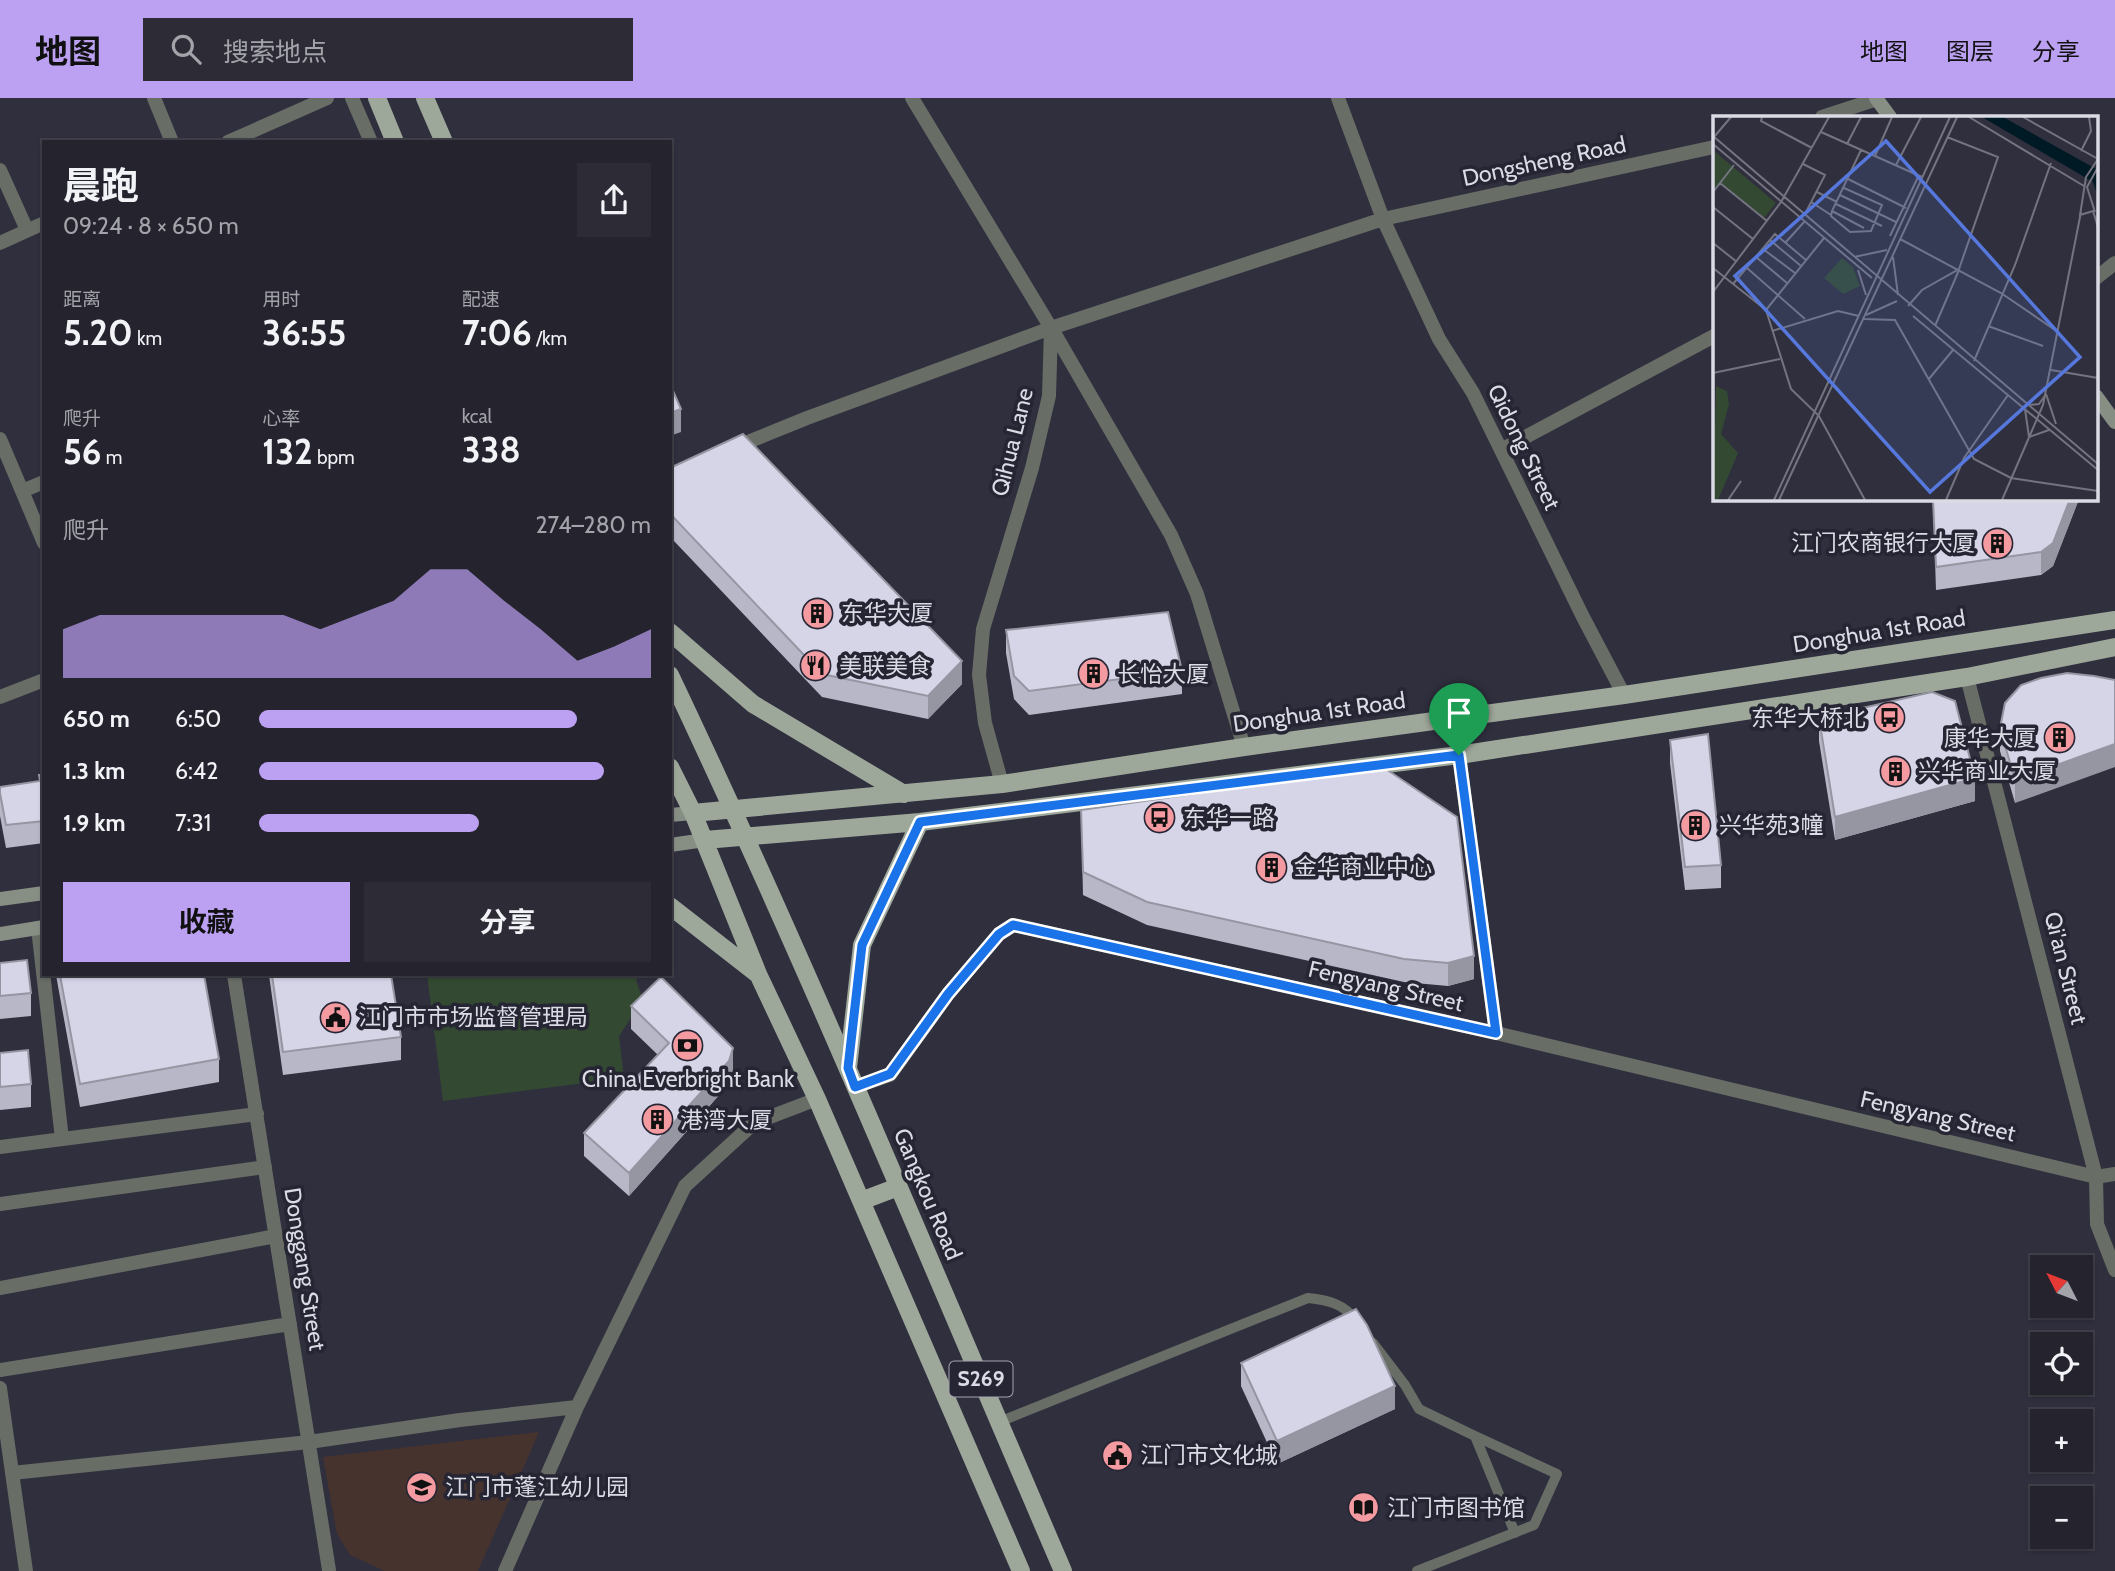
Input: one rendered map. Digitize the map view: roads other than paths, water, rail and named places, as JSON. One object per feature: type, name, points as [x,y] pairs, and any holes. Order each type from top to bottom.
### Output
[{"type":"main road","points":[[377,98],[394,140]]},
{"type":"main road","points":[[425,98],[442,140]]},
{"type":"main road","points":[[1876,99],[1889,116]]},
{"type":"main road","points":[[2098,399],[2115,422]]},
{"type":"main road","name":"Donghua 1st Road","points":[[693,813],[1002,784],[1244,747],[1624,695],[2115,620]]},
{"type":"main road","points":[[672,634],[753,704],[904,794]]},
{"type":"main road","points":[[672,845],[920,822],[1459,755],[1967,677],[2114,647]]},
{"type":"main road","name":"S269","points":[[672,679],[747,838]]},
{"type":"main road","name":"S269","points":[[672,771],[705,840],[758,974],[817,1099],[1021,1571]]},
{"type":"main road","points":[[672,815],[693,813]]},
{"type":"main road","points":[[848,1068],[862,945],[920,822]]},
{"type":"main road","name":"Gangkou Road","points":[[747,838],[1063,1571]]},
{"type":"main road","points":[[1,896],[42,893]]},
{"type":"main road","points":[[672,908],[758,974]]},
{"type":"main road","points":[[0,934],[41,927]]},
{"type":"main road","points":[[861,1200],[898,1187]]},
{"type":"street","points":[[154,98],[171,140]]},
{"type":"street","points":[[232,140],[327,98]]},
{"type":"street","points":[[352,98],[370,140]]},
{"type":"street","points":[[912,98],[1051,328],[1171,535],[1197,594],[1244,747]]},
{"type":"street","name":"Qidong Street","points":[[1338,98],[1383,219],[1439,339],[1473,393],[1624,695]]},
{"type":"street","points":[[1825,116],[1876,99]]},
{"type":"street","name":"Dongsheng Road","points":[[721,453],[807,418],[1051,328],[1383,219],[1713,147]]},
{"type":"street","points":[[0,170],[27,230]]},
{"type":"street","points":[[0,243],[42,224]]},
{"type":"street","points":[[2098,276],[2115,263]]},
{"type":"street","name":"Qihua Lane","points":[[1002,784],[985,723],[979,675],[983,629],[1032,468],[1049,396],[1051,328]]},
{"type":"street","points":[[1501,450],[1713,337]]},
{"type":"street","points":[[0,439],[42,538]]},
{"type":"street","points":[[22,491],[42,483]]},
{"type":"street","name":"Qi'an Street","points":[[1967,677],[2096,1177],[2097,1224],[2115,1270]]},
{"type":"street","points":[[0,697],[42,681]]},
{"type":"street","points":[[1459,755],[1496,1033]]},
{"type":"street","name":"Fengyang Street","points":[[855,1087],[890,1074],[948,994],[999,934],[1013,925],[1496,1033],[2096,1177]]},
{"type":"street","points":[[46,976],[62,1139]]},
{"type":"street","name":"Donggang Street","points":[[234,976],[328,1571]]},
{"type":"street","points":[[505,1571],[577,1407],[685,1186],[754,1123],[817,1099]]},
{"type":"street","points":[[0,1147],[257,1114]]},
{"type":"street","points":[[0,1204],[265,1167]]},
{"type":"street","points":[[2096,1177],[2115,1174]]},
{"type":"street","points":[[0,1288],[276,1236]]},
{"type":"street","points":[[0,1370],[290,1324]]},
{"type":"street","points":[[0,1388],[26,1571]]},
{"type":"street","points":[[12,1473],[309,1442],[460,1420],[577,1407]]},
{"type":"lane","points":[[999,1422],[1307,1298],[1328,1300],[1348,1310],[1405,1385],[1419,1409],[1558,1474],[1534,1525],[1417,1571]]},
{"type":"lane","points":[[1475,1436],[1515,1533]]},
{"type":"place","name":"江门农商银行大厦","points":[[1998,543]]},
{"type":"place","name":"东华大厦","points":[[818,613]]},
{"type":"place","name":"美联美食","points":[[816,666]]},
{"type":"place","name":"长怡大厦","points":[[1094,674]]},
{"type":"place","name":"东华大桥北","points":[[1889,718]]},
{"type":"place","name":"康华大厦","points":[[2059,738]]},
{"type":"place","name":"兴华商业大厦","points":[[1895,771]]},
{"type":"place","name":"东华一路","points":[[1160,818]]},
{"type":"place","name":"兴华苑3幢","points":[[1696,825]]},
{"type":"place","name":"金华商业中心","points":[[1271,867]]},
{"type":"place","name":"江门市市场监督管理局","points":[[335,1017]]},
{"type":"place","name":"China Everbright Bank","points":[[688,1045]]},
{"type":"place","name":"港湾大厦","points":[[657,1120]]},
{"type":"place","name":"江门市文化城","points":[[1117,1455]]},
{"type":"place","name":"江门市蓬江幼儿园","points":[[422,1487]]},
{"type":"place","name":"江门市图书馆","points":[[1364,1508]]}]
